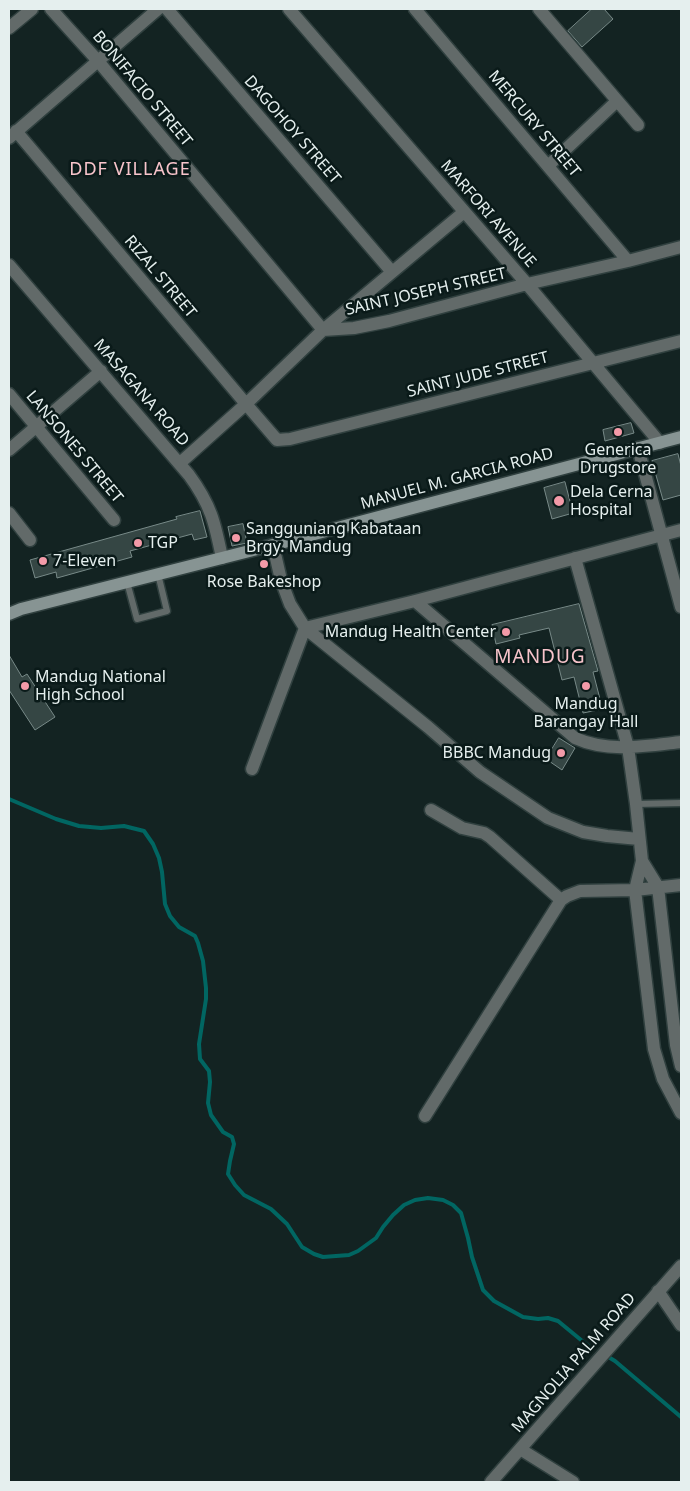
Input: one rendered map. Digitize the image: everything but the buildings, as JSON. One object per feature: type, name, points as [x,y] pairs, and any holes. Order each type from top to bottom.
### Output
[{"type":"main road","name":"MANUEL M. GARCIA ROAD","points":[[9,614],[21,609],[273,545],[681,437]]},
{"type":"street","points":[[9,28],[32,9]]},
{"type":"street","name":"BONIFACIO STREET","points":[[51,9],[98,61],[323,330]]},
{"type":"street","points":[[12,135],[158,9]]},
{"type":"street","name":"DAGOHOY STREET","points":[[167,9],[392,272]]},
{"type":"street","name":"MERCURY STREET","points":[[415,9],[628,261]]},
{"type":"street","points":[[539,9],[638,125]]},
{"type":"street","name":"MARFORI AVENUE","points":[[292,10],[527,284],[660,443]]},
{"type":"street","points":[[548,166],[617,101]]},
{"type":"street","name":"RIZAL STREET","points":[[12,135],[277,440],[282,440]]},
{"type":"street","points":[[180,463],[246,404],[323,330],[464,212]]},
{"type":"street","name":"SAINT JOSEPH STREET","points":[[323,330],[354,328],[389,321],[527,284],[681,247]]},
{"type":"street","name":"MASAGANA ROAD","points":[[9,265],[180,463],[199,489],[207,502],[222,558]]},
{"type":"street","name":"SAINT JUDE STREET","points":[[282,440],[681,342]]},
{"type":"street","points":[[9,450],[101,371]]},
{"type":"street","name":"LANSONES STREET","points":[[9,394],[114,520]]},
{"type":"street","points":[[638,448],[681,607]]},
{"type":"street","points":[[9,513],[30,540]]},
{"type":"street","points":[[304,628],[681,530]]},
{"type":"street","points":[[273,545],[281,580],[290,604],[304,628],[428,727],[480,772],[548,818],[583,832],[639,839]]},
{"type":"street","points":[[575,558],[628,748],[642,861],[635,890],[654,1049],[663,1079],[681,1113]]},
{"type":"street","points":[[415,600],[575,738],[588,744],[628,748],[681,742]]},
{"type":"street","points":[[252,769],[304,628]]},
{"type":"street","points":[[431,810],[462,828],[484,833],[490,837],[561,900]]},
{"type":"street","points":[[642,861],[658,888],[676,1045],[681,1066]]},
{"type":"street","points":[[425,1116],[561,900],[580,891],[635,890],[681,885]]},
{"type":"street","points":[[642,950],[665,947]]},
{"type":"street","name":"MAGNOLIA PALM ROAD","points":[[491,1482],[681,1266]]},
{"type":"street","points":[[658,1291],[681,1325]]},
{"type":"street","points":[[520,1449],[573,1482]]},
{"type":"lane","points":[[127,582],[137,619],[167,611],[158,574]]},
{"type":"lane","points":[[636,804],[681,803]]},
{"type":"waterway","points":[[9,799],[56,819],[79,826],[101,828],[124,826],[144,831],[153,844],[159,858],[165,904],[170,916],[179,927],[195,936],[203,961],[206,999],[199,1044],[200,1059],[209,1071],[208,1103],[211,1115],[223,1132],[232,1137],[234,1144],[228,1174],[244,1195],[271,1209],[287,1224],[302,1247],[323,1257],[349,1255],[358,1251],[376,1238],[393,1215],[404,1205],[415,1200],[428,1198],[443,1200],[453,1205],[461,1213],[472,1257],[483,1290],[494,1301],[523,1317],[548,1318],[558,1321],[592,1349]]},
{"type":"waterway","points":[[610,1358],[681,1417]]},
{"type":"place","name":"Generica Drugstore","points":[[618,432]]},
{"type":"place","name":"Dela Cerna Hospital","points":[[559,501]]},
{"type":"place","name":"Sangguniang Kabataan Brgy. Mandug","points":[[236,538]]},
{"type":"place","name":"TGP","points":[[138,543]]},
{"type":"place","name":"7-Eleven","points":[[43,561]]},
{"type":"place","name":"Rose Bakeshop","points":[[264,564]]},
{"type":"place","name":"Mandug Health Center","points":[[506,632]]},
{"type":"place","name":"Mandug National High School","points":[[25,686]]},
{"type":"place","name":"Mandug Barangay Hall","points":[[586,686]]},
{"type":"place","name":"BBBC Mandug","points":[[561,753]]},
{"type":"district","name":"DDF VILLAGE","points":[[130,170]]},
{"type":"district","name":"MANDUG","points":[[540,658]]}]
